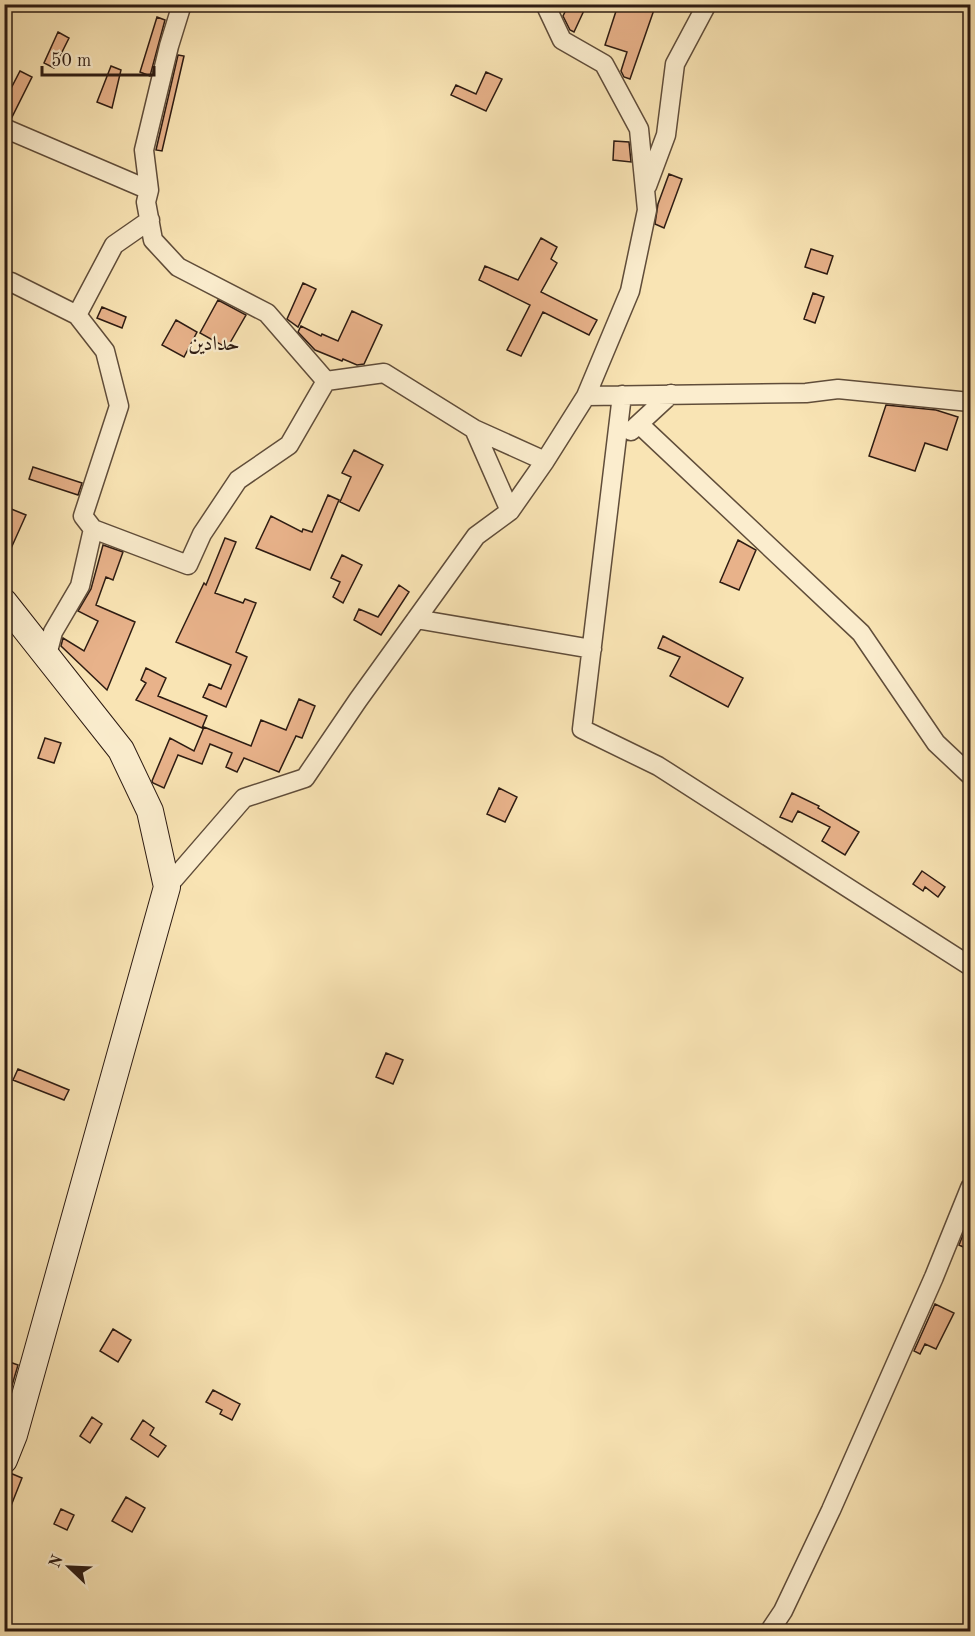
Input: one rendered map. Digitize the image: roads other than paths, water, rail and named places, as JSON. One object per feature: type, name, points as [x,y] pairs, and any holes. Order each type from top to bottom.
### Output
[{"type":"street","points":[[182,4],[169,46],[144,150],[148,190],[146,202],[153,240],[178,267],[267,313],[326,381]]},
{"type":"street","points":[[4,1460],[14,1435],[166,887],[244,798],[305,778],[476,536],[510,511],[545,461],[586,396],[630,291],[647,210],[639,129],[604,64],[562,40],[545,4]]},
{"type":"street","points":[[645,189],[666,135],[675,64],[707,4]]},
{"type":"street","points":[[4,128],[148,190]]},
{"type":"street","points":[[77,315],[114,245],[150,220]]},
{"type":"street","points":[[4,285],[11,282],[77,315],[105,351],[119,406],[83,516],[93,528],[188,565],[202,534],[238,480],[289,445],[326,381]]},
{"type":"street","points":[[326,381],[384,373],[474,429],[545,461]]},
{"type":"street","points":[[586,396],[806,393],[838,389],[970,402]]},
{"type":"street","points":[[615,446],[671,394]]},
{"type":"street","points":[[622,395],[582,729],[658,766],[970,966]]},
{"type":"street","points":[[639,424],[861,633],[936,743],[970,775]]},
{"type":"street","points":[[474,429],[510,511]]},
{"type":"street","points":[[47,655],[53,632],[80,586],[93,528]]},
{"type":"street","points":[[4,602],[121,750],[150,811],[166,887]]},
{"type":"street","points":[[416,619],[592,650]]},
{"type":"street","points":[[769,1632],[783,1611],[831,1510],[934,1277],[970,1188]]},
{"type":"district","name":"حدادين","points":[[214,343]]}]
